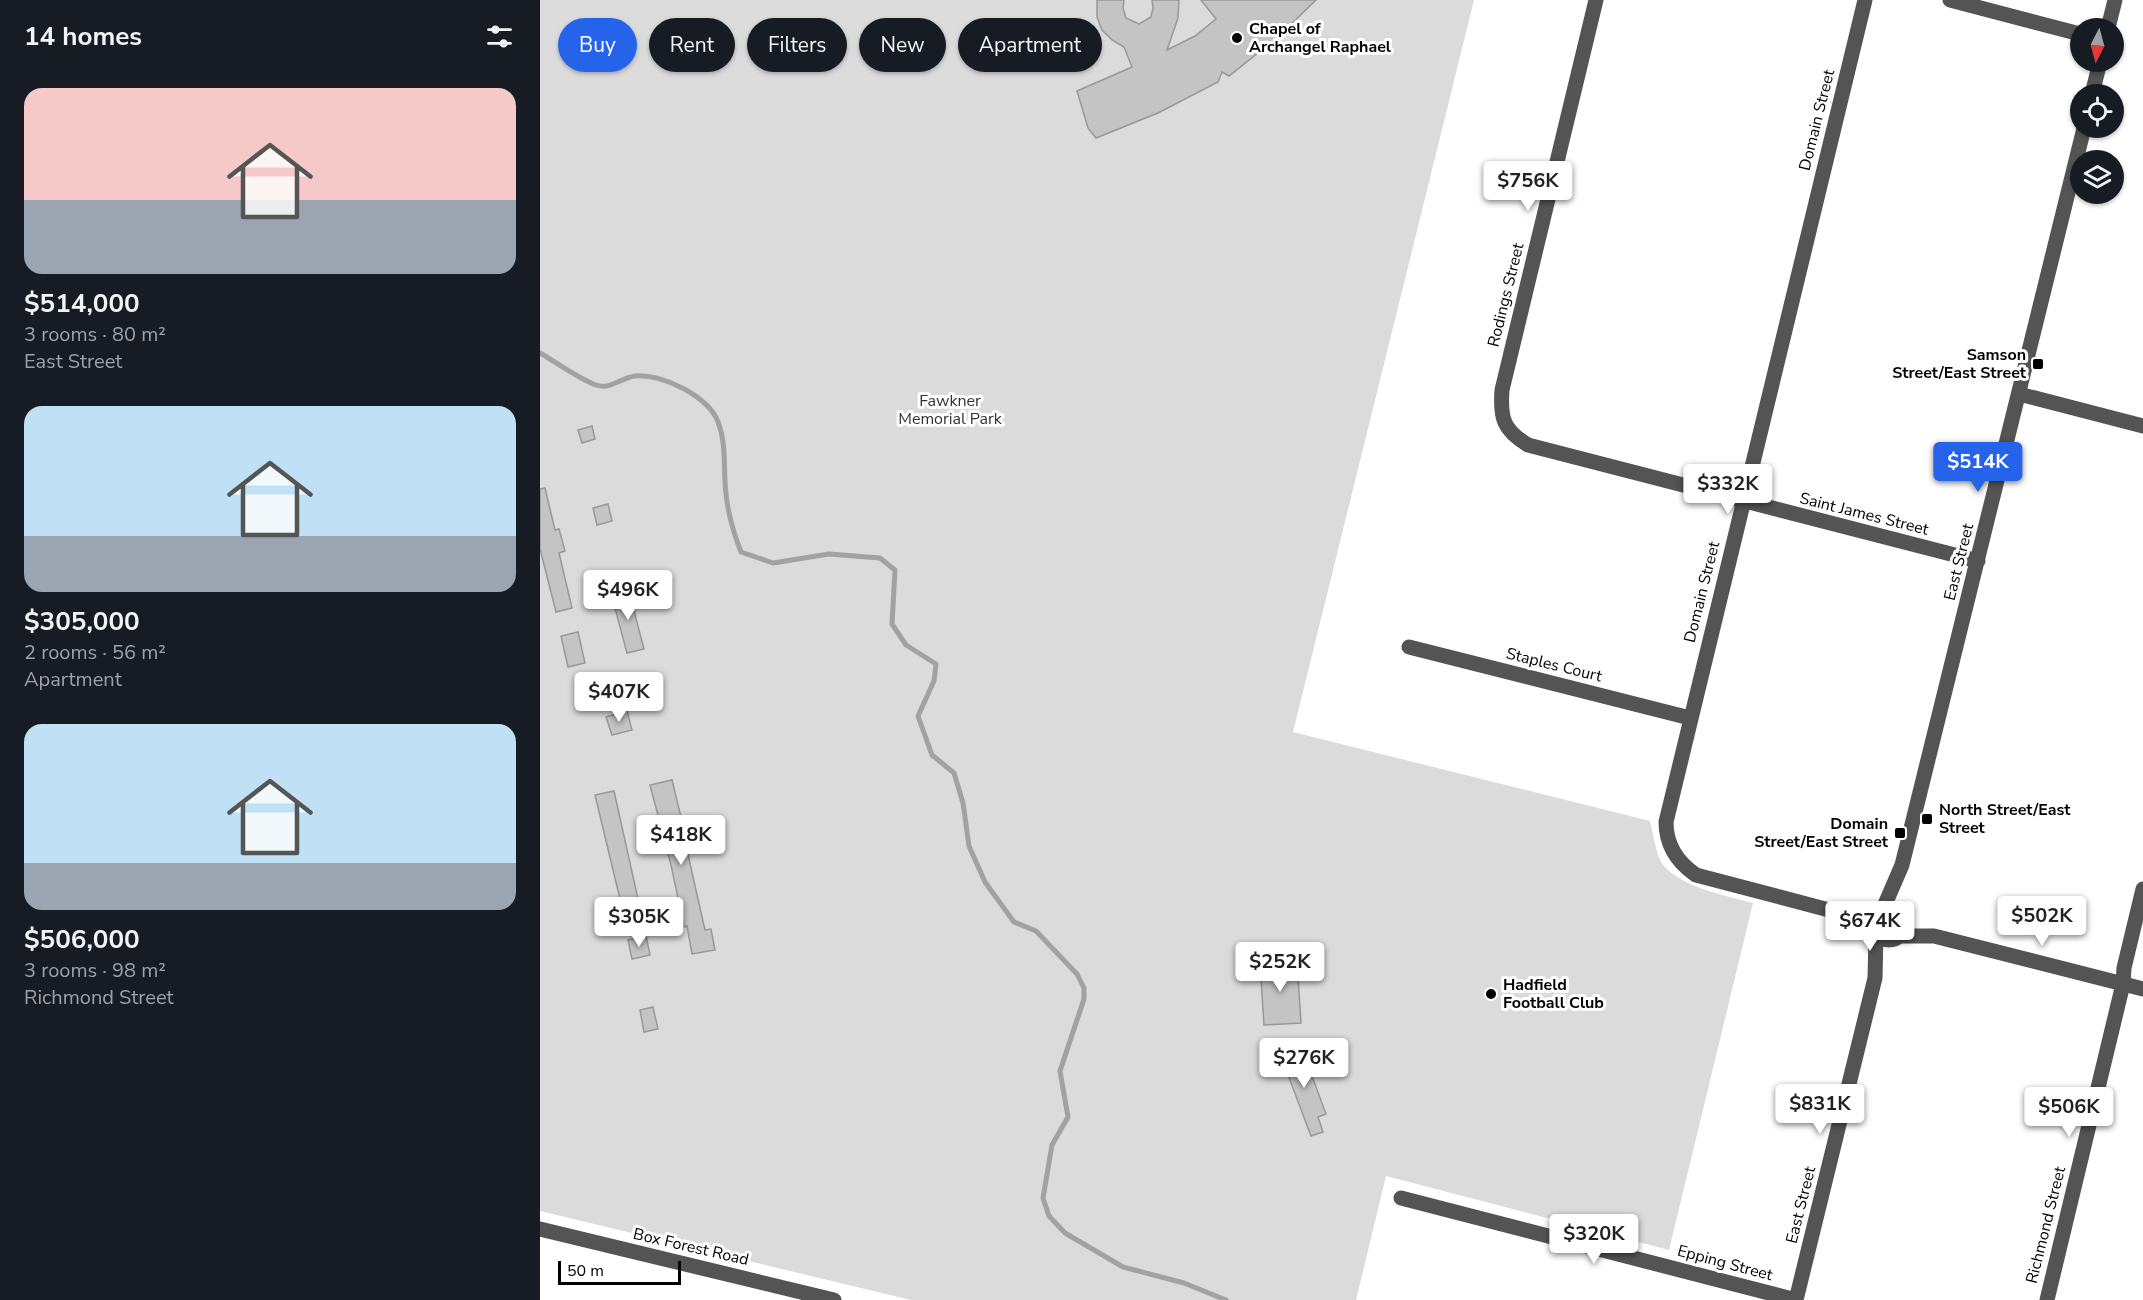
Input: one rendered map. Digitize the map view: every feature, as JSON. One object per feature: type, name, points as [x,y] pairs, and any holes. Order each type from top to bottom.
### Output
[{"type":"street","name":"Rodings Street","points":[[1504,425],[1501,407],[1502,390],[1596,0]]},
{"type":"street","name":"Domain Street","points":[[1865,0],[1666,822],[1668,841],[1679,861],[1696,875],[1829,910],[1875,931]]},
{"type":"street","points":[[1950,0],[2070,31]]},
{"type":"street","points":[[2110,18],[2115,0]]},
{"type":"street","name":"East Street","points":[[1880,911],[1902,865],[2082,138]]},
{"type":"street","points":[[2019,394],[2143,426]]},
{"type":"street","name":"Saint James Street","points":[[1504,425],[1528,445],[1978,561]]},
{"type":"street","name":"Staples Court","points":[[1409,647],[1690,718]]},
{"type":"street","name":"East Street","points":[[1902,865],[1902,915]]},
{"type":"street","name":"Richmond Street","points":[[2047,1300],[2123,984],[2124,968],[2143,889]]},
{"type":"street","points":[[1934,936],[1892,908],[1880,911],[1874,920],[1875,931],[1885,940],[1934,936],[2143,989]]},
{"type":"street","name":"Domain Street","points":[[1829,910],[1880,911]]},
{"type":"street","points":[[1898,938],[1905,927],[1902,915]]},
{"type":"street","name":"East Street","points":[[1796,1300],[1875,978],[1875,931]]},
{"type":"street","name":"East Street","points":[[1875,978],[1898,938]]},
{"type":"street","name":"Epping Street","points":[[1401,1198],[1796,1300]]},
{"type":"street","name":"Box Forest Road","points":[[540,1229],[834,1300]]},
{"type":"green space","name":"Fawkner Memorial Park","points":[[540,0],[1474,0],[1293,732],[1650,821],[1659,858],[1678,878],[1703,889],[1753,903],[1669,1250],[1386,1176],[1356,1300],[911,1300],[540,1211]]},
{"type":"building","points":[[1097,0],[1124,0],[1123,8],[1126,18],[1139,24],[1151,17],[1152,0],[1179,0],[1178,18],[1167,50],[1195,36],[1216,19],[1201,0],[1316,0],[1278,37],[1229,76],[1222,72],[1218,82],[1158,113],[1096,138],[1088,128],[1077,91],[1132,67],[1124,47],[1102,30],[1102,18],[1097,17]]},
{"type":"building","points":[[592,426],[595,439],[582,443],[578,430]]},
{"type":"building","points":[[545,488],[555,530],[559,529],[565,551],[559,553],[572,608],[556,612],[540,549],[540,489]]},
{"type":"building","points":[[608,504],[612,521],[597,525],[593,508]]},
{"type":"building","points":[[628,588],[644,649],[627,653],[611,593]]},
{"type":"building","points":[[578,632],[585,663],[568,667],[561,636]]},
{"type":"building","points":[[627,711],[632,730],[612,735],[606,717]]},
{"type":"building","points":[[672,780],[705,930],[711,929],[715,950],[692,954],[687,926],[684,927],[650,785]]},
{"type":"building","points":[[614,791],[638,899],[621,903],[595,795]]},
{"type":"building","points":[[646,936],[650,955],[632,959],[628,940]]},
{"type":"building","points":[[1297,961],[1301,1023],[1264,1025],[1260,963]]},
{"type":"building","points":[[653,1007],[658,1029],[644,1032],[640,1010]]},
{"type":"building","points":[[1294,1045],[1299,1059],[1305,1057],[1326,1114],[1318,1117],[1323,1132],[1311,1136],[1279,1051]]},
{"type":"waterway","points":[[540,353],[596,385],[611,385],[635,376],[658,378],[683,388],[705,404],[713,413],[721,431],[727,501],[741,552],[773,563],[829,554],[880,558],[895,570],[892,624],[906,645],[936,664],[934,681],[918,716],[932,755],[954,773],[963,803],[969,846],[985,882],[1014,922],[1036,931],[1077,974],[1084,988],[1084,999],[1060,1071],[1068,1117],[1052,1145],[1043,1198],[1049,1216],[1065,1233],[1123,1267],[1184,1283],[1226,1300]]},
{"type":"place","name":"Chapel of Archangel Raphael","points":[[1237,38]]},
{"type":"place","name":"Samson Street/East Street","points":[[2038,364]]},
{"type":"place","name":"North Street/East Street","points":[[1927,819]]},
{"type":"place","name":"Domain Street/East Street","points":[[1900,833]]},
{"type":"place","name":"Hadfield Football Club","points":[[1491,994]]}]
